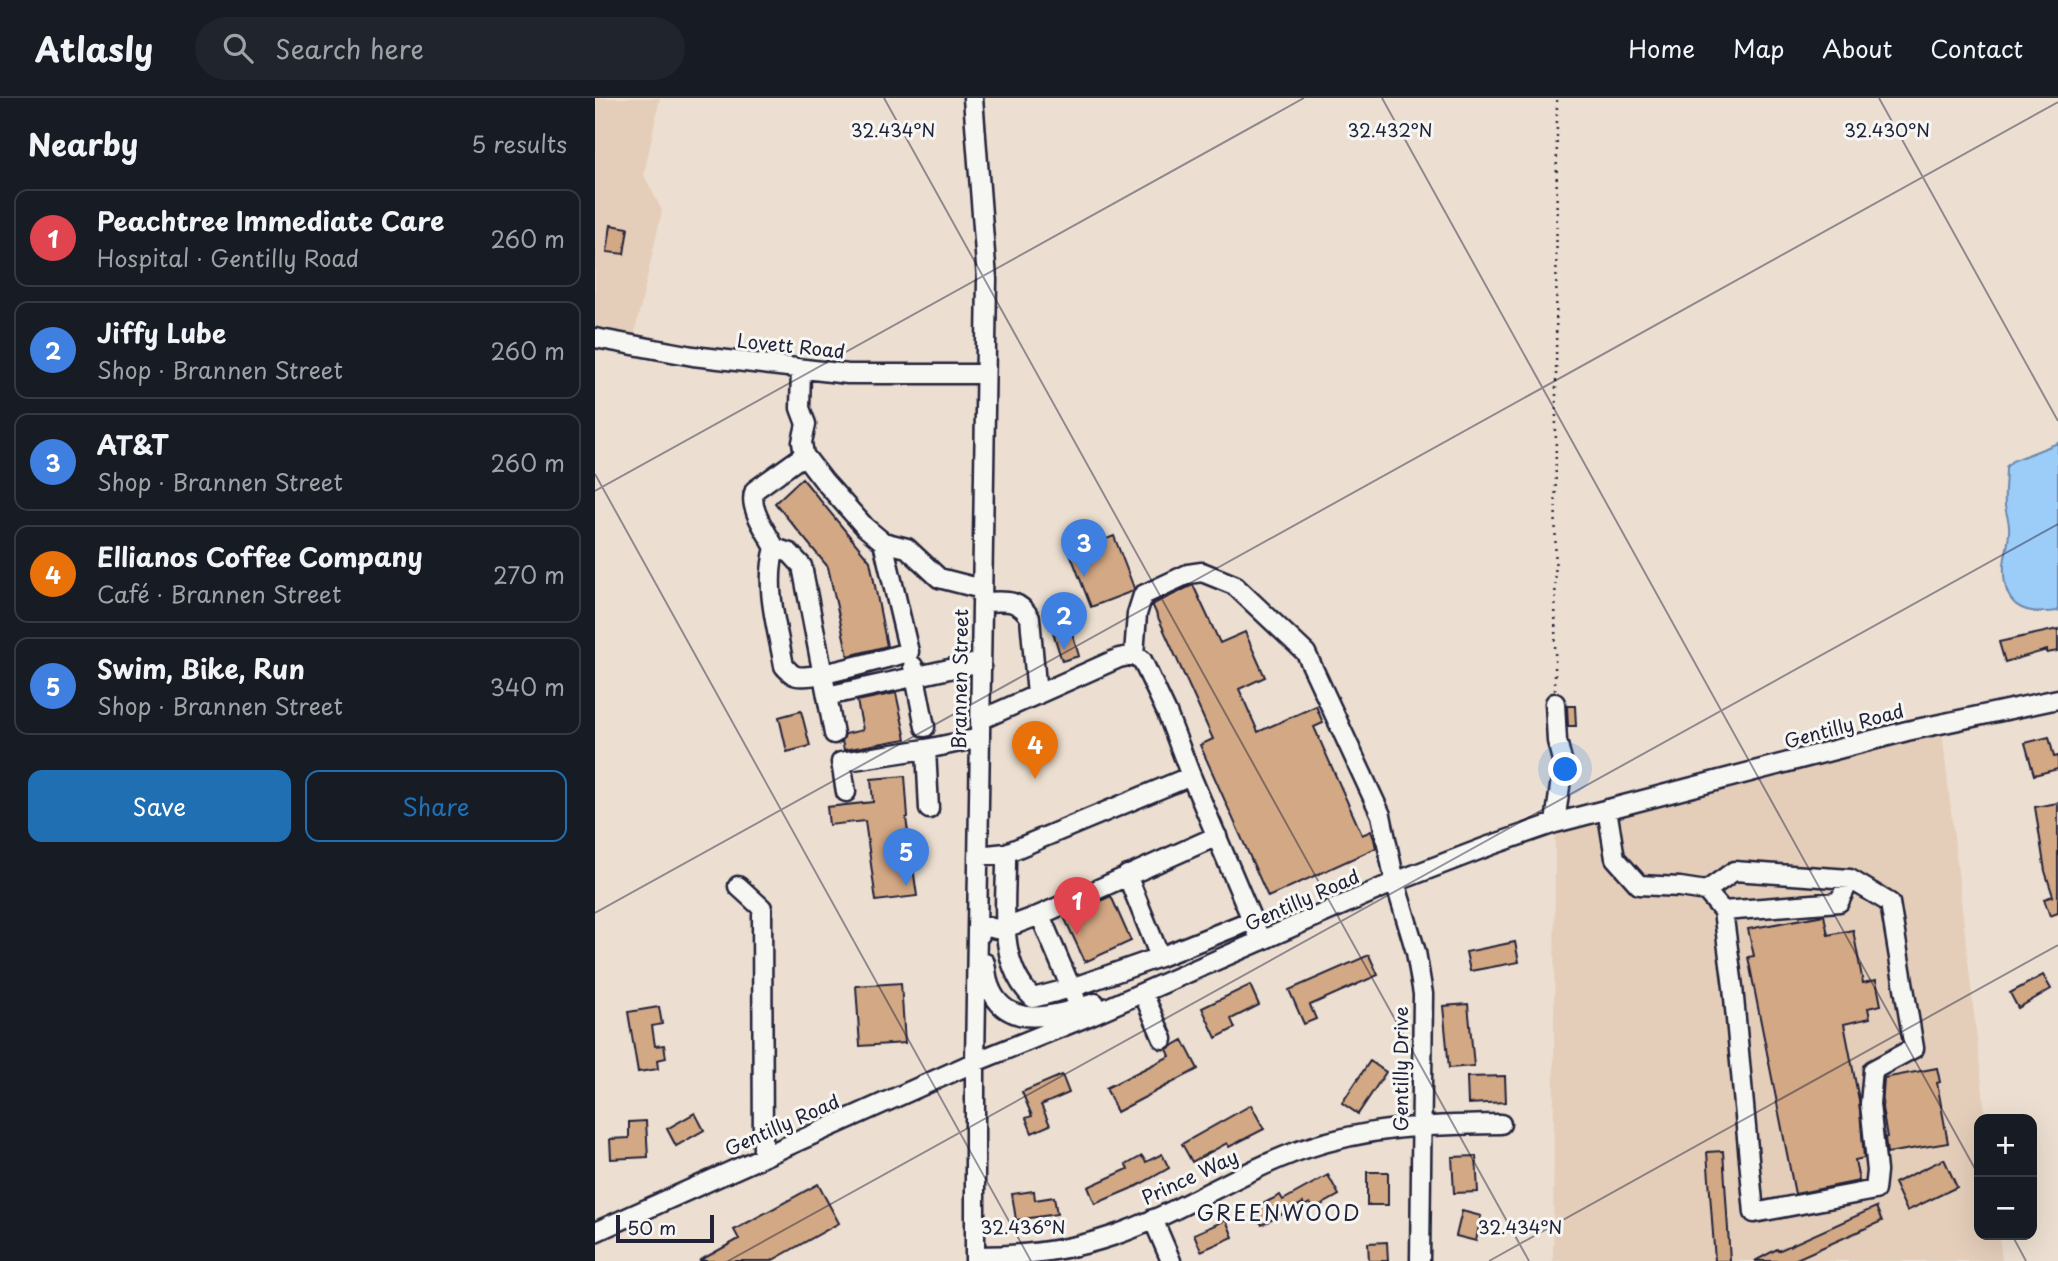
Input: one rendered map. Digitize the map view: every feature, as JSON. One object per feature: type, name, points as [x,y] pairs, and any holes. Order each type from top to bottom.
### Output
[{"type":"street","name":"Brannen Street","points":[[973,98],[987,279],[975,1062],[975,1259]]},
{"type":"street","name":"Lovett Road","points":[[595,338],[693,356],[848,374],[985,374]]},
{"type":"street","points":[[801,369],[800,408],[806,424],[801,442],[804,455],[865,527],[883,542],[907,548],[939,578],[982,596],[1016,603],[1024,608],[1030,618],[1037,695]]},
{"type":"street","points":[[804,455],[755,490],[752,497],[775,548],[770,567],[770,594],[784,666],[799,677],[909,652]]},
{"type":"street","points":[[883,542],[916,676],[925,727]]},
{"type":"street","points":[[775,548],[790,552],[803,566],[834,734]]},
{"type":"street","name":"Gentilly Drive","points":[[1133,655],[1137,614],[1143,595],[1188,574],[1202,572],[1234,585],[1306,653],[1381,815],[1395,882],[1416,952],[1423,993],[1420,1261]]},
{"type":"street","points":[[846,792],[841,762],[926,749],[980,729],[1037,695],[1119,658],[1133,655],[1142,660],[1162,703],[1261,941]]},
{"type":"street","points":[[827,696],[981,662]]},
{"type":"street","name":"Gentilly Road","points":[[595,1232],[975,1062],[1143,993],[1395,882],[1555,823],[1941,722],[2058,699]]},
{"type":"street","points":[[1555,703],[1557,741],[1563,764],[1555,823]]},
{"type":"street","points":[[926,749],[929,809]]},
{"type":"street","points":[[978,856],[1006,853],[1191,776]]},
{"type":"street","points":[[1607,810],[1615,858],[1639,885],[1706,891],[1723,911],[1733,987],[1754,1213],[1875,1190],[1877,1171],[1870,1104],[1873,1070],[1914,1048],[1889,903],[1850,879],[1734,871],[1706,891]]},
{"type":"street","points":[[1185,974],[1080,1007],[1039,1017],[1024,1016],[1004,1006],[989,985],[978,924],[996,929],[1005,928],[1217,836]]},
{"type":"street","points":[[1006,853],[1005,928],[1010,954],[1023,988],[1034,998],[1160,957],[1252,920]]},
{"type":"street","points":[[1127,875],[1160,957]]},
{"type":"street","points":[[1723,911],[1839,902],[1850,879]]},
{"type":"street","points":[[738,886],[762,908],[763,1157]]},
{"type":"street","points":[[1040,915],[1080,1007]]},
{"type":"street","points":[[1143,993],[1163,1039]]},
{"type":"street","name":"Prince Way","points":[[975,1259],[1067,1248],[1112,1236],[1300,1151],[1348,1136],[1421,1125],[1501,1124]]},
{"type":"street","points":[[1153,1219],[1171,1261]]},
{"type":"path","points":[[1555,703],[1557,98]]},
{"type":"shaded area","points":[[595,98],[660,98],[644,175],[662,211],[632,345],[595,338]]},
{"type":"shaded area","points":[[1941,722],[1985,1114],[1974,1114],[1974,1240],[2000,1240],[2002,1261],[1553,1261],[1555,823]]},
{"type":"water","points":[[2058,443],[2058,611],[2034,612],[2016,605],[2006,590],[2004,565],[2009,522],[2005,509],[2006,467],[2012,461]]},
{"type":"building","points":[[611,225],[628,228],[624,254],[607,252]]},
{"type":"building","points":[[802,478],[870,561],[887,646],[848,656],[828,567],[775,503]]},
{"type":"building","points":[[1114,536],[1134,588],[1133,591],[1091,607],[1070,553]]},
{"type":"building","points":[[1193,585],[1220,643],[1245,632],[1265,677],[1239,689],[1258,732],[1316,706],[1323,723],[1314,727],[1362,835],[1371,831],[1374,839],[1376,848],[1268,897],[1200,745],[1213,739],[1152,604]]},
{"type":"building","points":[[1070,626],[1079,656],[1062,661],[1053,632]]},
{"type":"building","points":[[2058,629],[2058,651],[2047,653],[2047,650],[2005,662],[1999,642]]},
{"type":"building","points":[[896,693],[906,739],[844,750],[842,741],[845,734],[863,730],[857,701]]},
{"type":"building","points":[[1567,706],[1575,706],[1576,726],[1568,726]]},
{"type":"building","points":[[801,711],[810,746],[787,752],[779,717]]},
{"type":"building","points":[[2049,737],[2054,757],[2058,756],[2058,769],[2034,775],[2025,743]]},
{"type":"building","points":[[905,776],[906,818],[917,896],[876,901],[865,821],[829,825],[827,807],[873,802],[871,779]]},
{"type":"building","points":[[2058,803],[2058,913],[2050,916],[2044,899],[2053,896],[2045,871],[2035,807]]},
{"type":"building","points":[[1111,896],[1131,941],[1085,962],[1064,917]]},
{"type":"building","points":[[1824,915],[1828,935],[1853,930],[1863,983],[1876,980],[1881,1005],[1868,1008],[1870,1018],[1844,1024],[1859,1100],[1864,1158],[1855,1160],[1859,1181],[1795,1194],[1748,957],[1754,956],[1748,929]]},
{"type":"building","points":[[1515,942],[1519,962],[1470,971],[1466,952]]},
{"type":"building","points":[[1369,955],[1378,975],[1310,1005],[1316,1019],[1304,1024],[1289,990]]},
{"type":"building","points":[[2043,975],[2051,989],[2018,1008],[2010,993]]},
{"type":"building","points":[[901,983],[905,1043],[860,1046],[856,986]]},
{"type":"building","points":[[1250,985],[1259,1005],[1231,1019],[1235,1028],[1216,1038],[1202,1008]]},
{"type":"building","points":[[1468,1004],[1474,1066],[1449,1068],[1443,1006]]},
{"type":"building","points":[[659,1007],[662,1024],[652,1026],[655,1046],[664,1045],[666,1058],[657,1060],[658,1069],[638,1072],[628,1012]]},
{"type":"building","points":[[1183,1040],[1198,1069],[1117,1112],[1106,1088],[1170,1056],[1167,1049]]},
{"type":"building","points":[[1370,1061],[1386,1072],[1358,1114],[1342,1103]]},
{"type":"building","points":[[1937,1068],[1940,1082],[1937,1083],[1948,1143],[1887,1153],[1882,1108],[1884,1078]]},
{"type":"building","points":[[1062,1075],[1069,1093],[1041,1105],[1050,1125],[1032,1133],[1026,1118],[1032,1116],[1022,1092]]},
{"type":"building","points":[[1505,1076],[1506,1102],[1468,1104],[1467,1077]]},
{"type":"building","points":[[1251,1105],[1264,1129],[1229,1147],[1227,1143],[1192,1162],[1182,1144]]},
{"type":"building","points":[[695,1113],[704,1130],[676,1146],[667,1129]]},
{"type":"building","points":[[646,1121],[648,1157],[611,1159],[610,1139],[629,1138],[629,1122]]},
{"type":"building","points":[[1723,1151],[1730,1261],[1715,1261],[1707,1152]]},
{"type":"building","points":[[1162,1154],[1169,1168],[1137,1186],[1095,1204],[1088,1187],[1128,1169],[1126,1165],[1142,1156],[1146,1162]]},
{"type":"building","points":[[1476,1156],[1478,1192],[1454,1193],[1452,1157]]},
{"type":"building","points":[[1944,1159],[1957,1187],[1907,1211],[1894,1183]]},
{"type":"building","points":[[1367,1172],[1388,1172],[1388,1205],[1367,1205]]},
{"type":"building","points":[[1328,1175],[1339,1195],[1314,1209],[1310,1203],[1304,1206],[1303,1203],[1262,1225],[1253,1209],[1280,1195],[1283,1200]]},
{"type":"building","points":[[818,1184],[839,1223],[771,1261],[699,1261],[739,1239],[734,1230]]},
{"type":"building","points":[[1034,1191],[1035,1200],[1054,1197],[1057,1214],[1016,1220],[1012,1194]]},
{"type":"building","points":[[1876,1207],[1882,1221],[1792,1261],[1755,1261],[1777,1249],[1778,1251]]},
{"type":"building","points":[[1462,1211],[1481,1216],[1476,1241],[1456,1236]]},
{"type":"building","points":[[1226,1220],[1233,1237],[1201,1251],[1194,1234]]},
{"type":"building","points":[[1387,1242],[1388,1261],[1369,1261],[1368,1243]]},
{"type":"place","name":"AT&T","points":[[1084,577]]},
{"type":"place","name":"Jiffy Lube","points":[[1064,650]]},
{"type":"place","name":"Ellianos Coffee Company","points":[[1035,779]]},
{"type":"place","name":"Swim, Bike, Run","points":[[906,886]]},
{"type":"place","name":"Peachtree Immediate Care","points":[[1077,935]]},
{"type":"district","name":"GREENWOOD","points":[[1279,1214]]}]
